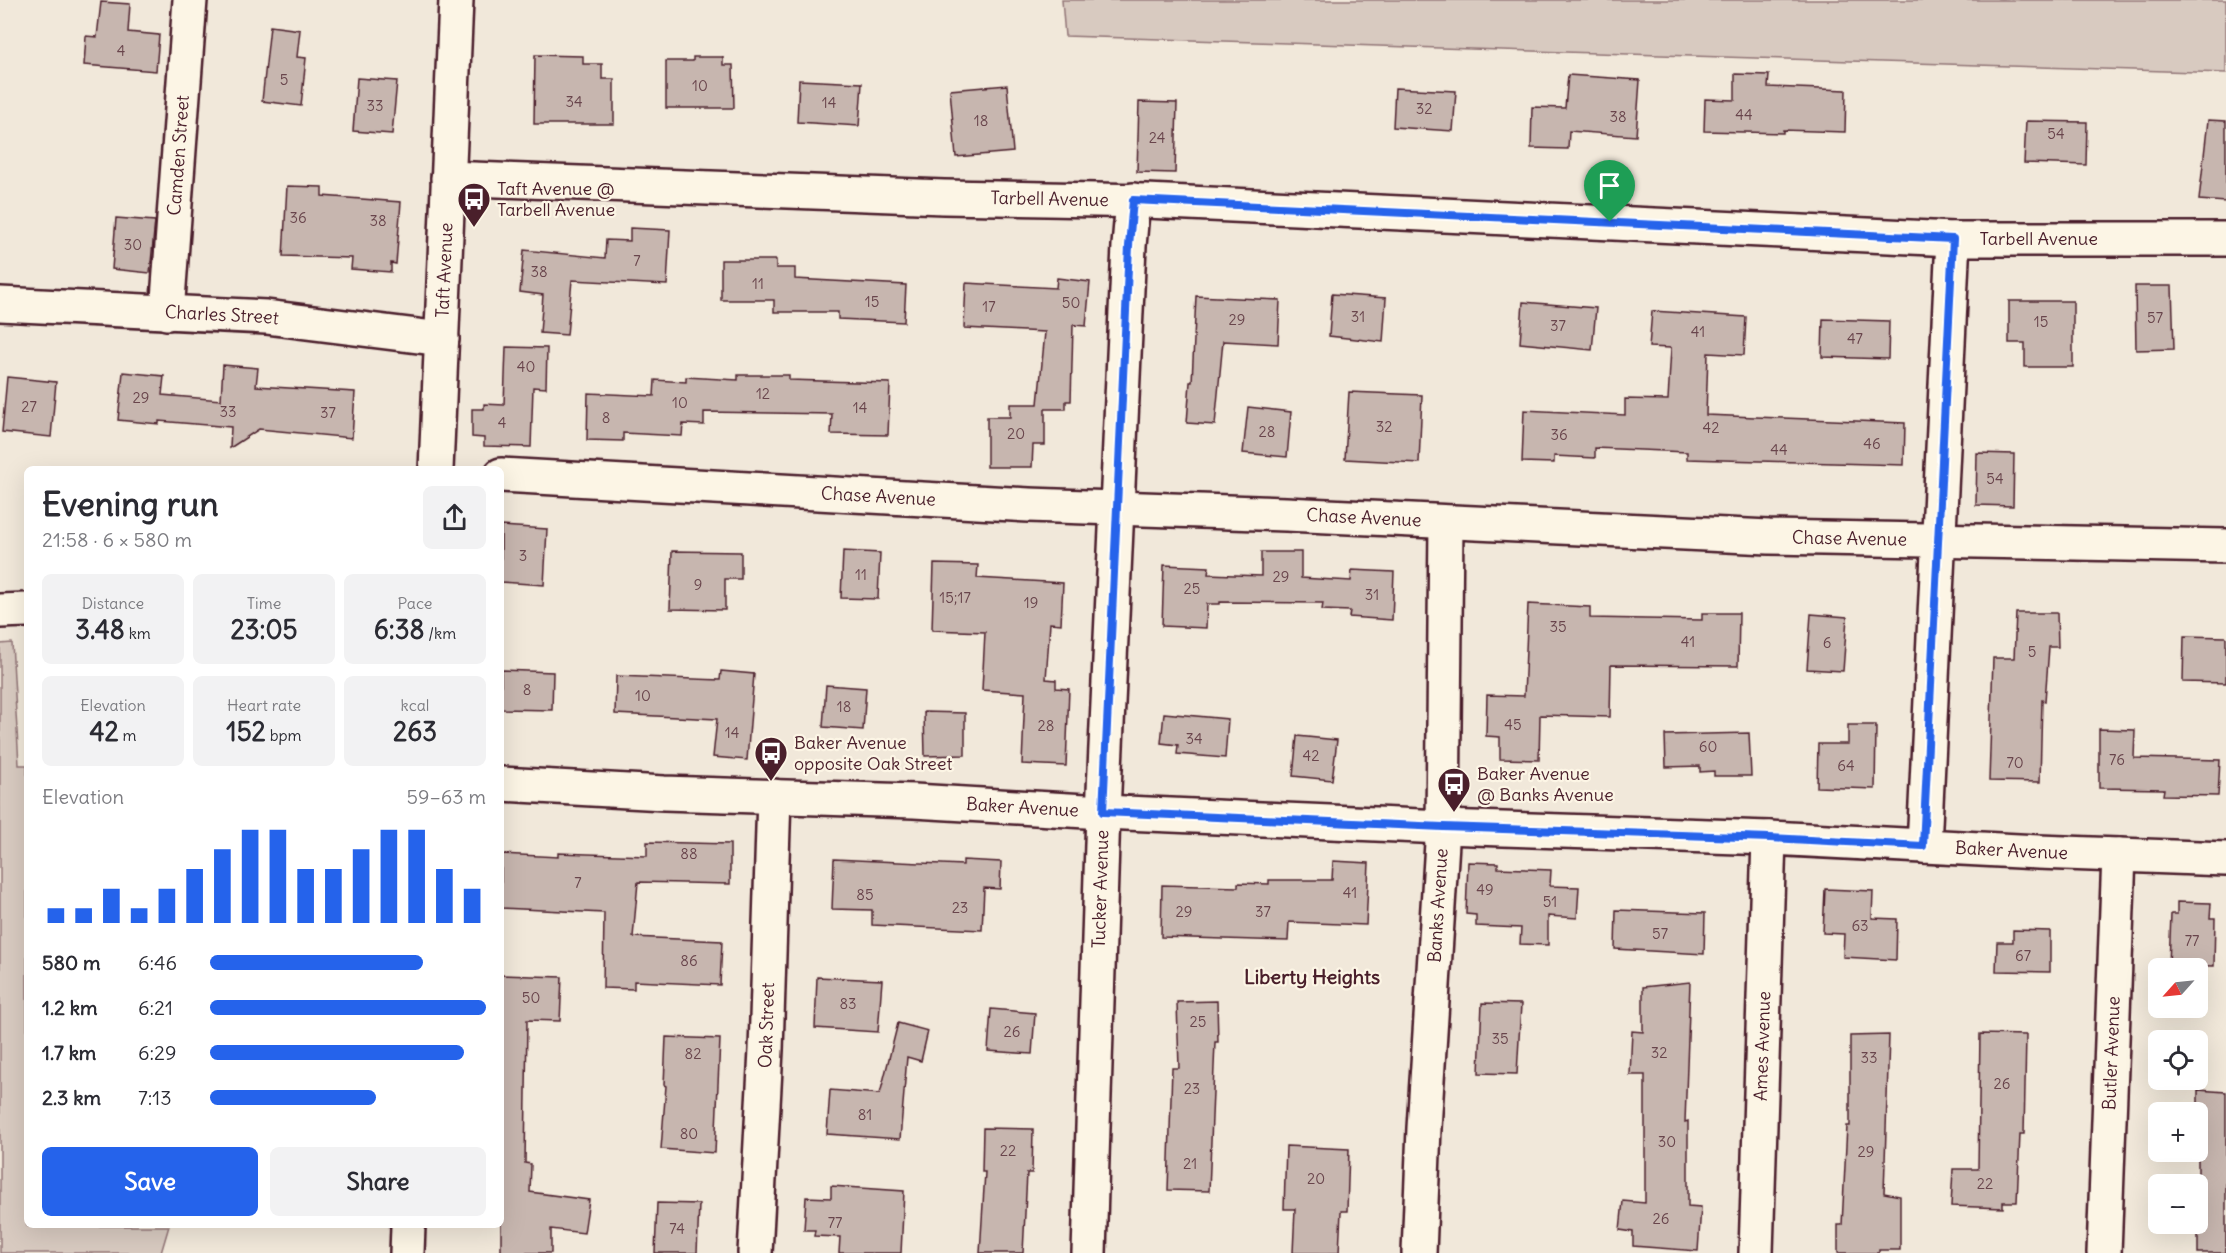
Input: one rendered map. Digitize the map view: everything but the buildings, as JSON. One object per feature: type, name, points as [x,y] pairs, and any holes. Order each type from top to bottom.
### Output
[{"type":"street","name":"Camden Street","points":[[168,313],[190,0]]},
{"type":"street","name":"Taft Avenue","points":[[436,466],[456,0]]},
{"type":"street","name":"Tarbell Avenue","points":[[448,178],[944,197],[1133,200],[1953,239],[2226,239]]},
{"type":"street","name":"Tucker Avenue","points":[[1089,1253],[1103,812],[1116,508],[1133,200]]},
{"type":"street","points":[[1923,846],[1940,540],[1944,394],[1953,239]]},
{"type":"street","name":"Charles Street","points":[[0,304],[266,317],[442,339]]},
{"type":"street","name":"Chase Avenue","points":[[504,475],[1029,505],[1286,514],[1769,537],[2024,544],[2226,546]]},
{"type":"street","name":"Banks Avenue","points":[[1419,1253],[1424,1128],[1443,827],[1446,523]]},
{"type":"street","points":[[0,611],[24,610]]},
{"type":"street","name":"Baker Avenue","points":[[504,784],[914,801],[1443,827],[1770,838],[2226,859]]},
{"type":"street","name":"Oak Street","points":[[755,1253],[766,1050],[774,796]]},
{"type":"street","name":"Ames Avenue","points":[[1756,1253],[1770,838]]},
{"type":"street","name":"Butler Avenue","points":[[2104,1253],[2119,855]]},
{"type":"street","points":[[407,1253],[408,1228]]},
{"type":"shaded area","points":[[1062,0],[2226,0],[2226,73],[1065,36]]},
{"type":"shaded area","points":[[12,643],[19,765],[24,765],[24,1228],[168,1228],[161,1253],[0,1253],[0,644]]},
{"type":"place","name":"Taft Avenue @ Tarbell Avenue","points":[[474,228]]},
{"type":"place","name":"Baker Avenue opposite Oak Street","points":[[771,782]]},
{"type":"place","name":"Baker Avenue @ Banks Avenue","points":[[1454,813]]},
{"type":"district","name":"Liberty Heights","points":[[1312,977]]},
{"type":"route","points":[[1133,200],[1610,222],[1953,239],[1944,394],[1940,540],[1923,846],[1103,812],[1116,508],[1133,200]]}]
